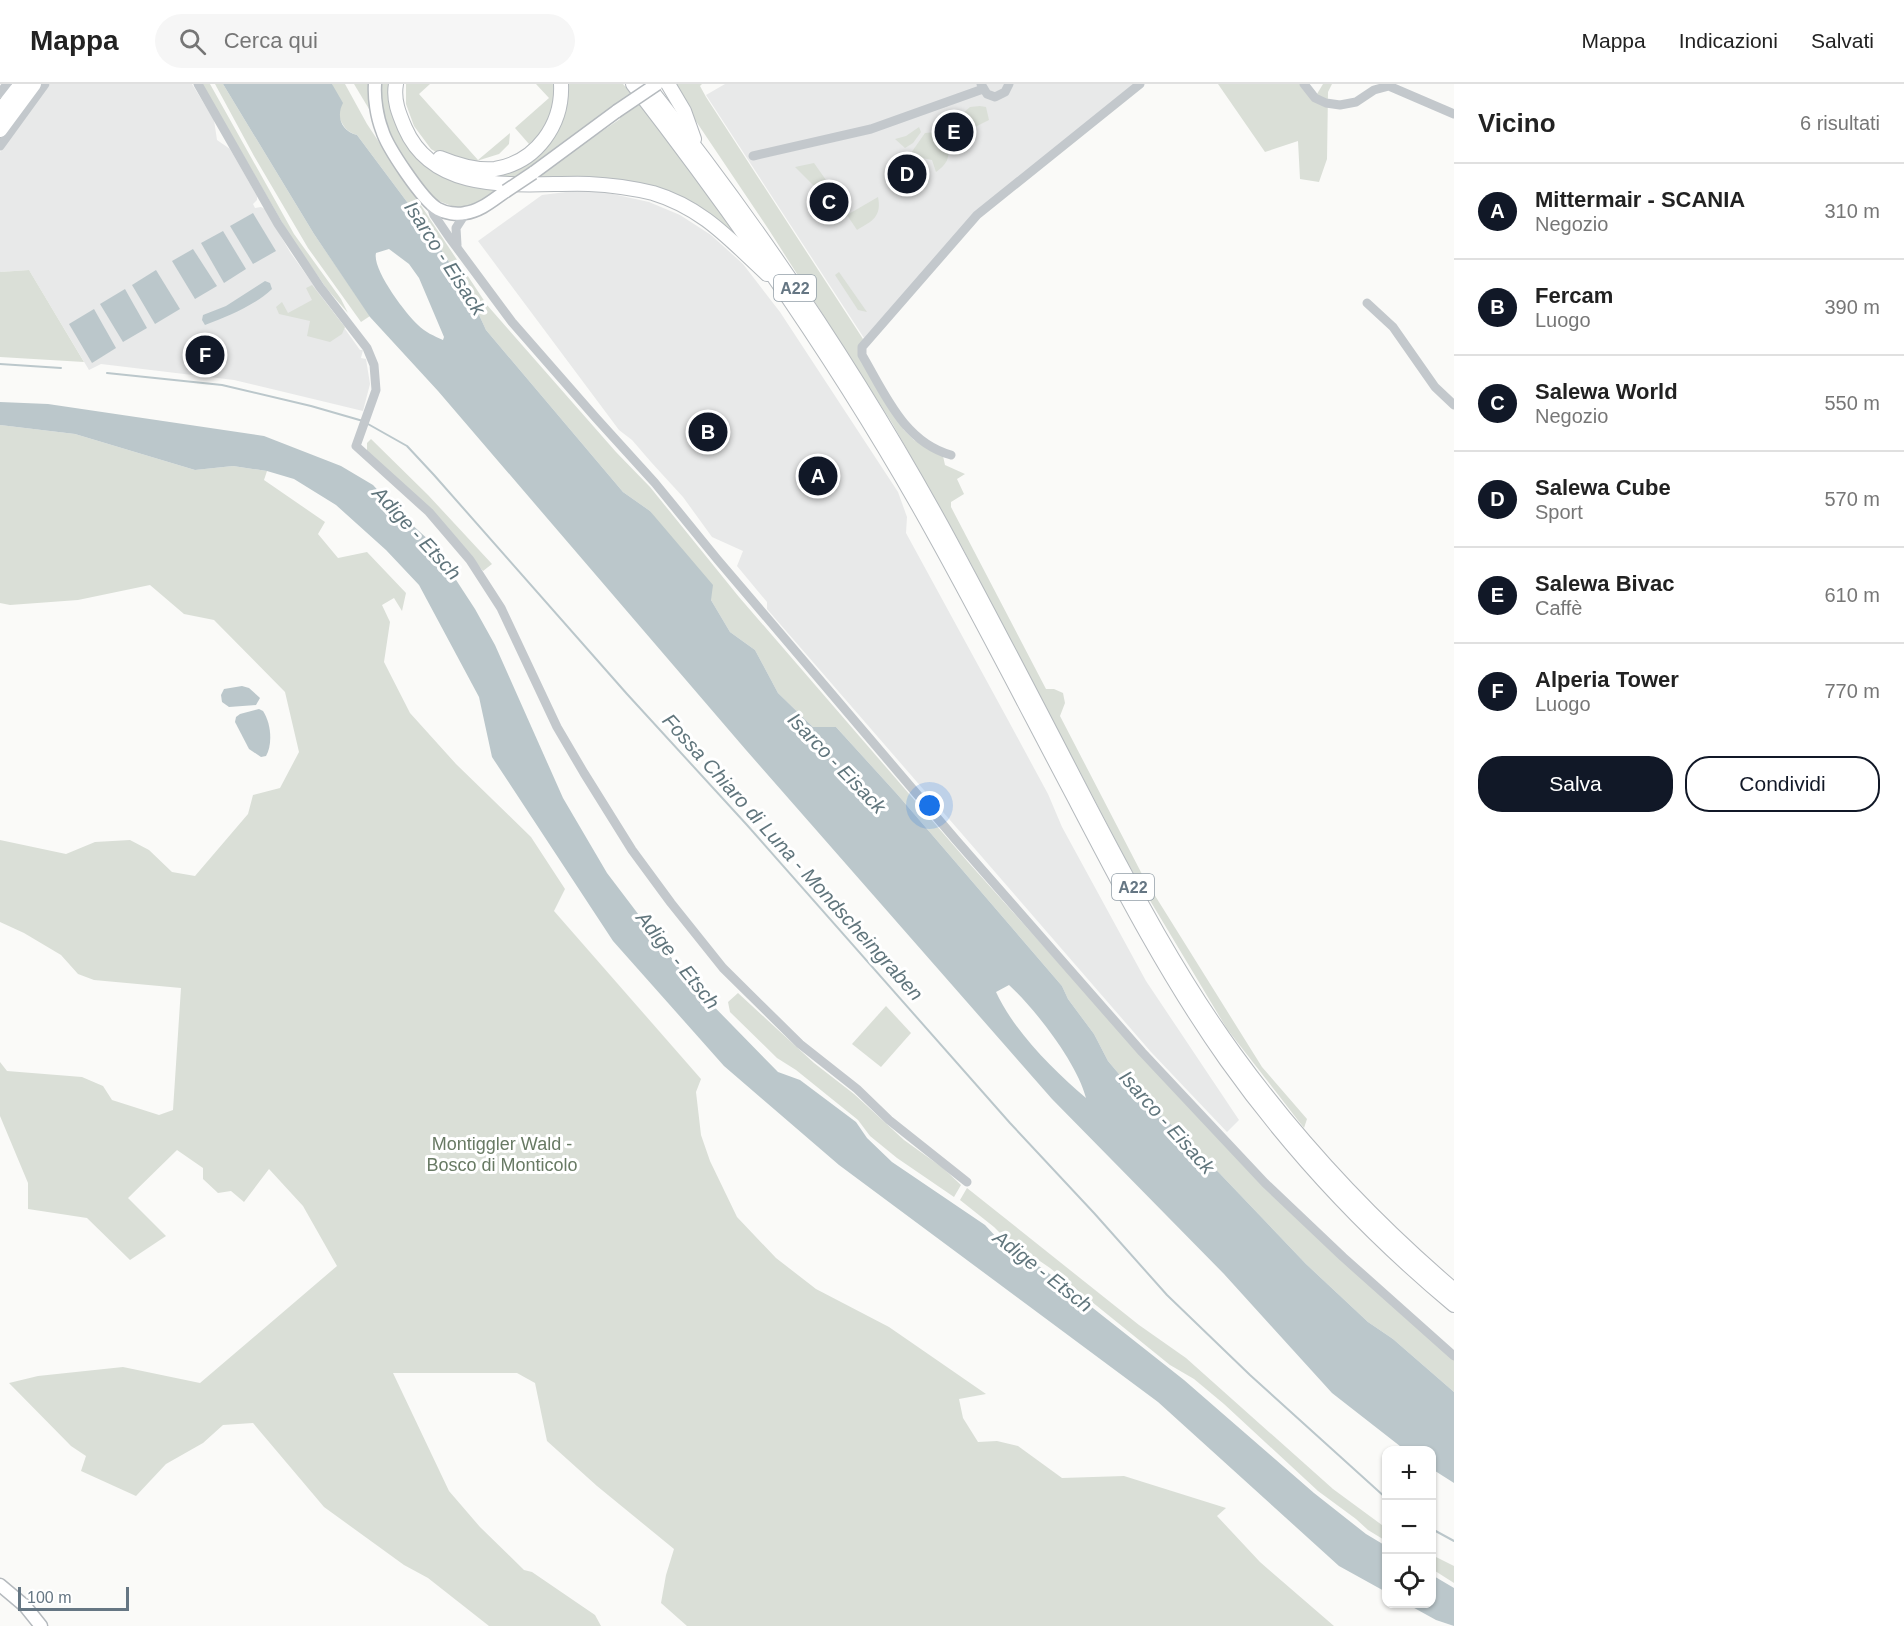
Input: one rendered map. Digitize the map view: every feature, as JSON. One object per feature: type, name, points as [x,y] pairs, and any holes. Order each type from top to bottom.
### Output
[{"type":"highway","points":[[0,111],[21,84]]},
{"type":"highway","points":[[0,130],[34,84]]},
{"type":"highway","points":[[396,84],[396,107],[411,142],[424,157],[443,169],[466,178],[497,184],[615,186],[664,197],[711,221],[788,294]]},
{"type":"highway","points":[[404,84],[403,96],[409,120],[422,142],[440,158],[479,169],[495,169],[521,159],[550,133],[561,103],[561,84]]},
{"type":"highway","name":"A22","points":[[633,84],[690,158],[788,294],[907,485],[1118,881],[1163,962],[1199,1019],[1250,1092],[1319,1176],[1394,1251],[1454,1305]]},
{"type":"highway","name":"A22","points":[[646,84],[697,149],[825,331],[915,479],[1022,675],[1119,863],[1172,957],[1208,1014],[1260,1087],[1328,1170],[1396,1239],[1454,1290]]},
{"type":"highway","points":[[668,84],[684,111],[697,149]]},
{"type":"main road","points":[[375,84],[382,131],[409,176],[430,203],[440,210],[465,213],[484,206],[657,84]]},
{"type":"main road","points":[[0,1585],[25,1606],[41,1626]]},
{"type":"street","points":[[0,93],[7,84]]},
{"type":"street","points":[[0,146],[45,84]]},
{"type":"street","points":[[198,84],[278,224],[320,286],[367,348],[374,366],[376,390],[356,446],[429,512],[470,560],[501,608],[557,727],[632,850],[723,968],[800,1044],[857,1089],[889,1120],[967,1182]]},
{"type":"street","points":[[753,156],[872,129],[982,86],[987,94],[995,97],[1005,92],[1009,84]]},
{"type":"street","points":[[951,455],[939,452],[904,426],[862,355],[862,347],[977,215],[1140,84]]},
{"type":"street","points":[[1304,84],[1315,98],[1326,103],[1340,105],[1356,102],[1374,90],[1389,86],[1454,114]]},
{"type":"street","points":[[430,203],[434,215],[512,322],[655,483],[956,840],[1142,1052],[1265,1183],[1454,1356]]},
{"type":"street","points":[[458,247],[455,236],[456,228],[465,213]]},
{"type":"street","points":[[1368,303],[1393,327],[1435,387],[1454,405]]},
{"type":"shaded area","points":[[50,84],[192,84],[214,120],[217,140],[230,149],[257,196],[253,204],[255,208],[265,209],[290,252],[360,350],[363,350],[361,358],[366,359],[370,384],[363,411],[234,380],[101,364],[89,370],[29,270],[0,272],[0,152]]},
{"type":"shaded area","points":[[725,84],[1137,84],[976,213],[864,338],[706,95]]},
{"type":"shaded area","points":[[590,189],[649,202],[680,215],[711,235],[743,264],[780,312],[898,492],[907,517],[906,533],[1048,794],[1062,827],[1146,981],[1239,1120],[1227,1132],[1151,1052],[767,609],[767,602],[737,566],[743,551],[712,537],[683,497],[632,440],[619,430],[478,241],[542,195]]},
{"type":"green space","points":[[202,84],[210,84],[294,234],[341,299],[348,313],[327,289],[290,236]]},
{"type":"green space","points":[[215,84],[223,84],[314,234],[370,316],[361,322],[308,248]]},
{"type":"green space","points":[[332,84],[345,84],[367,124],[487,305],[616,452],[650,487],[739,597],[968,862],[1171,1088],[1454,1359],[1454,1392],[1393,1339],[1368,1322],[1306,1264],[1182,1134],[1135,1093],[1108,1061],[1094,1034],[1068,999],[1062,986],[897,794],[836,727],[813,727],[778,693],[755,650],[730,632],[650,511],[623,492],[486,330],[469,293],[431,234],[357,135],[350,132],[341,121]]},
{"type":"green space","points":[[354,84],[369,84],[369,109]]},
{"type":"green space","points":[[381,84],[392,84],[413,150],[505,187],[480,205],[459,209],[434,199],[425,190],[390,137],[381,111]]},
{"type":"green space","points":[[406,84],[430,84],[419,94],[478,160],[510,133],[509,144],[499,154],[467,164],[444,157],[431,149],[414,126],[406,104]]},
{"type":"green space","points":[[536,84],[558,84],[555,109],[538,141],[522,152],[529,144],[515,128],[549,98]]},
{"type":"green space","points":[[564,84],[623,84],[747,249],[665,194],[471,175],[470,172],[534,154]],"holes":[[[615,109],[620,119],[536,176]]]},
{"type":"green space","points":[[671,84],[702,84],[700,86],[706,97],[863,339],[859,356],[904,430],[914,440],[943,456],[945,465],[965,474],[957,479],[964,494],[951,502],[951,507],[1046,689],[1054,689],[1063,693],[1065,703],[1060,716],[1144,878],[1262,1067],[1307,1119],[1304,1128],[1227,1029],[1127,862],[962,547],[892,423],[769,230]]},
{"type":"green space","points":[[1218,84],[1309,84],[1317,94],[1323,84],[1332,84],[1328,92],[1327,159],[1319,182],[1300,179],[1298,141],[1265,152]]},
{"type":"green space","points":[[970,107],[986,107],[989,120],[977,126],[967,135],[963,126],[962,114]]},
{"type":"green space","points":[[919,127],[921,132],[913,143],[905,148],[895,139],[906,136]]},
{"type":"green space","points":[[937,132],[945,143],[948,158],[936,172],[932,160],[913,156],[911,153],[925,133]]},
{"type":"green space","points":[[814,163],[826,180],[814,186],[795,167]]},
{"type":"green space","points":[[878,197],[879,209],[875,218],[857,230],[847,215]]},
{"type":"green space","points":[[29,270],[84,362],[0,357],[0,272]]},
{"type":"green space","points":[[839,272],[867,312],[858,310],[835,275]]},
{"type":"green space","points":[[312,285],[345,327],[342,334],[330,342],[307,336],[310,321],[279,314],[276,307],[282,302],[288,313],[312,300],[306,288]]},
{"type":"green space","name":"Montiggler Wald - Bosco di Monticolo","points":[[0,425],[75,434],[195,470],[233,466],[267,471],[264,480],[325,522],[318,534],[338,558],[367,552],[406,593],[402,611],[394,598],[382,605],[390,622],[384,662],[410,713],[456,764],[531,837],[565,889],[554,911],[701,1079],[696,1092],[701,1135],[710,1161],[737,1217],[776,1258],[816,1289],[889,1327],[986,1394],[959,1399],[963,1418],[978,1442],[997,1441],[1018,1446],[1062,1478],[1124,1476],[1226,1508],[1217,1516],[1260,1562],[1334,1626],[687,1626],[661,1603],[674,1549],[597,1486],[547,1441],[535,1383],[517,1373],[393,1373],[449,1491],[480,1527],[524,1570],[532,1572],[595,1615],[601,1626],[489,1626],[428,1578],[404,1565],[324,1507],[253,1423],[223,1425],[203,1443],[166,1464],[136,1496],[81,1471],[86,1456],[71,1446],[9,1383],[38,1376],[123,1367],[200,1383],[337,1266],[303,1206],[269,1169],[244,1202],[231,1191],[218,1193],[203,1179],[203,1168],[177,1150],[128,1198],[166,1236],[130,1260],[87,1218],[28,1209],[28,1183],[0,1116],[0,1062],[7,1071],[82,1077],[103,1086],[112,1100],[159,1115],[173,1110],[181,988],[94,980],[78,974],[61,955],[0,922],[0,840],[66,854],[95,842],[130,840],[149,850],[172,872],[195,876],[248,814],[253,795],[280,788],[299,752],[285,692],[214,620],[184,614],[150,585],[78,600],[10,605],[0,603]]},
{"type":"green space","points":[[371,439],[428,495],[492,564],[483,571],[430,508],[367,451],[367,443]]},
{"type":"green space","points":[[738,993],[814,1063],[961,1185],[954,1197],[897,1158],[870,1136],[858,1120],[796,1070],[777,1058],[730,1012],[728,1002]]},
{"type":"green space","points":[[886,1006],[911,1033],[881,1067],[852,1044]]},
{"type":"green space","points":[[967,1188],[1139,1325],[1186,1358],[1333,1489],[1382,1525],[1382,1539],[1318,1491],[1194,1379],[1170,1365],[1050,1268],[1002,1235],[960,1200]]},
{"type":"green space","points":[[1436,1557],[1454,1566],[1454,1583],[1436,1572]]},
{"type":"water","name":"Isarco - Eisack","points":[[223,84],[332,84],[343,103],[340,118],[344,127],[357,135],[431,234],[469,293],[486,330],[623,492],[650,511],[713,585],[711,600],[730,632],[755,650],[778,693],[813,727],[836,727],[897,794],[1062,986],[1068,999],[1094,1034],[1108,1061],[1135,1093],[1182,1134],[1306,1264],[1368,1322],[1393,1339],[1454,1392],[1454,1483],[1436,1472],[1436,1446],[1400,1446],[1332,1393],[1224,1274],[1052,1099],[746,750],[438,391],[370,317],[314,234]],"holes":[[[389,249],[409,264],[419,278],[444,337],[443,340],[427,332],[405,311],[384,280],[376,260],[376,253]],[[1009,985],[1031,1008],[1065,1053],[1086,1098],[1048,1062],[1024,1035],[996,992]]]},
{"type":"water","points":[[253,213],[276,251],[253,264],[230,226]]},
{"type":"water","points":[[223,231],[246,269],[224,283],[201,243]]},
{"type":"water","points":[[193,249],[217,286],[195,299],[172,261]]},
{"type":"water","points":[[156,270],[180,309],[155,324],[132,285]]},
{"type":"water","points":[[265,281],[270,283],[272,289],[257,301],[205,325],[202,320],[203,315],[226,306]]},
{"type":"water","points":[[125,289],[147,328],[123,342],[100,304]]},
{"type":"water","points":[[94,309],[116,348],[92,363],[69,324]]},
{"type":"water","name":"Adige - Etsch","points":[[0,402],[48,404],[264,436],[341,466],[373,485],[432,543],[475,609],[495,645],[563,798],[607,873],[689,981],[778,1072],[800,1080],[856,1122],[867,1138],[892,1162],[985,1225],[999,1240],[1046,1271],[1184,1380],[1314,1493],[1366,1534],[1382,1544],[1382,1590],[1339,1566],[1158,1402],[839,1165],[724,1066],[613,941],[492,757],[479,697],[419,585],[386,550],[336,505],[294,479],[267,471],[233,466],[195,470],[75,434],[0,425]]},
{"type":"water","points":[[242,686],[249,688],[260,698],[256,705],[229,707],[222,702],[221,695],[224,689]]},
{"type":"water","points":[[259,709],[266,716],[270,734],[270,746],[266,756],[261,757],[249,749],[235,722],[236,717],[240,714]]},
{"type":"water","points":[[1436,1577],[1454,1588],[1454,1626],[1436,1620],[1414,1608],[1436,1608]]},
{"type":"waterway","name":"Fossa Chiaro di Luna - Mondscheingraben","points":[[0,364],[61,368]]},
{"type":"waterway","name":"Fossa Chiaro di Luna - Mondscheingraben","points":[[107,373],[222,385],[363,421]]},
{"type":"waterway","name":"Fossa Chiaro di Luna - Mondscheingraben","points":[[368,424],[407,446],[434,475],[1010,1123],[1167,1295],[1250,1375],[1382,1494]]},
{"type":"waterway","name":"Fossa Chiaro di Luna - Mondscheingraben","points":[[1436,1531],[1454,1541]]},
{"type":"place","name":"Salewa Bivac","points":[[954,132]]},
{"type":"place","name":"Salewa Cube","points":[[907,174]]},
{"type":"place","name":"Salewa World","points":[[829,202]]},
{"type":"place","name":"Alperia Tower","points":[[205,355]]},
{"type":"place","name":"Fercam","points":[[708,432]]},
{"type":"place","name":"Mittermair - SCANIA","points":[[818,476]]}]
